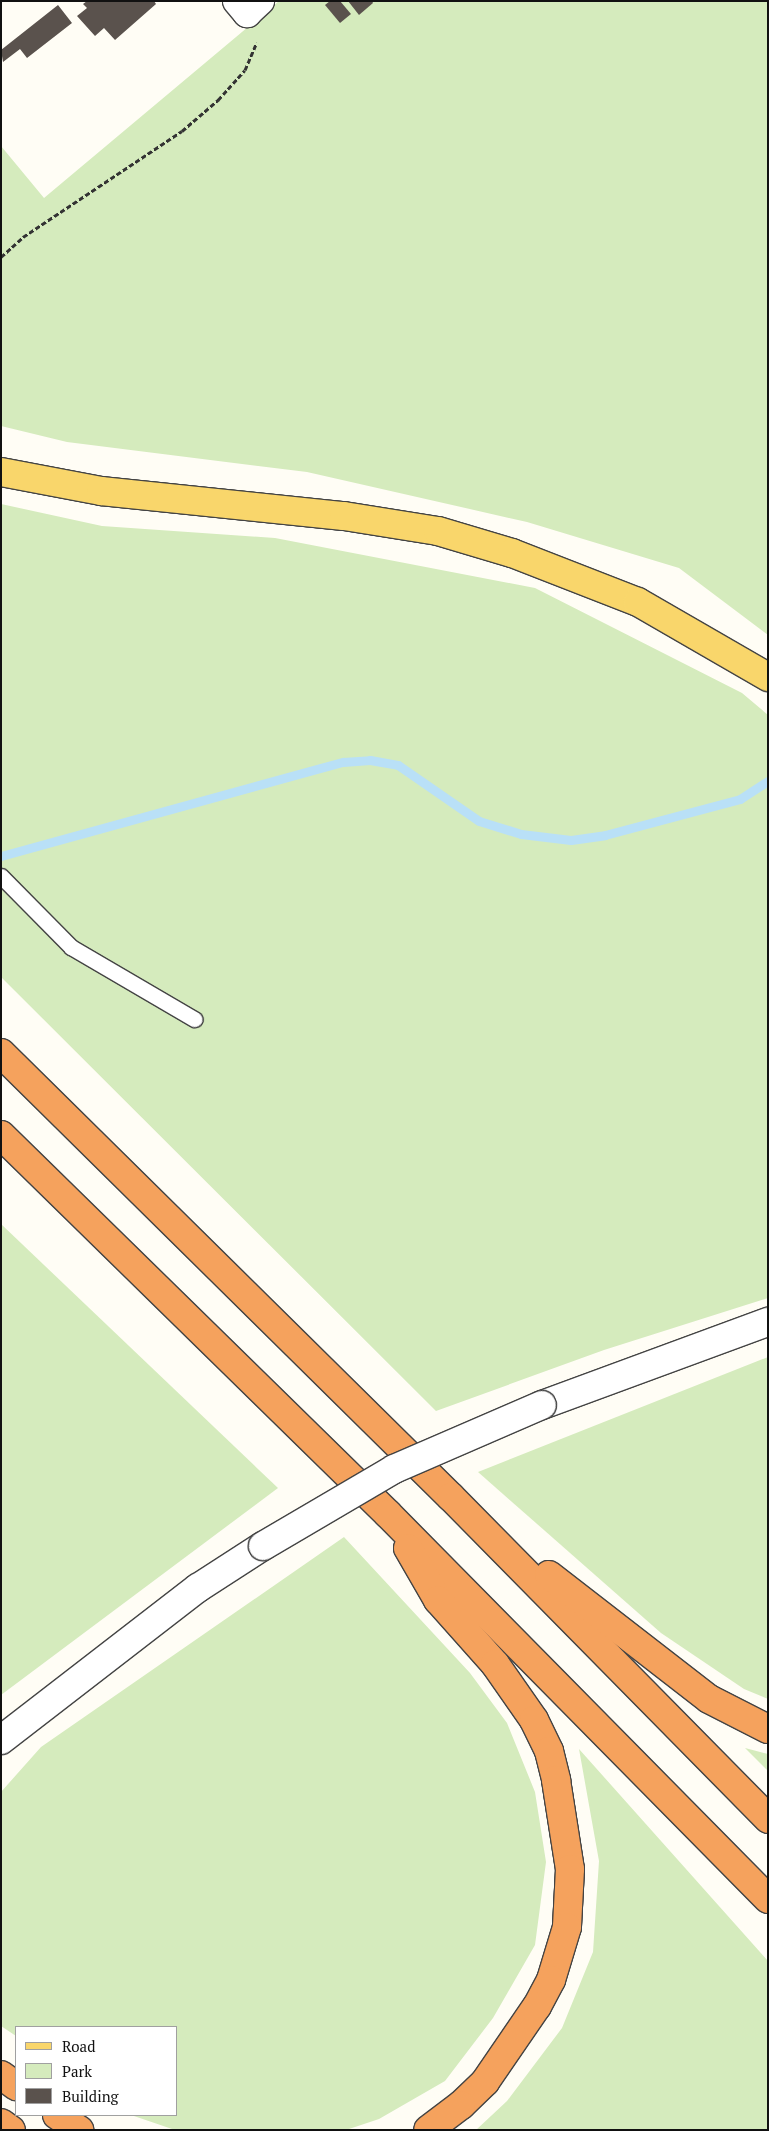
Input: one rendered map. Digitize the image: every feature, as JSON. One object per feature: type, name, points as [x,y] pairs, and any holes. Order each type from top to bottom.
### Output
[{"type":"highway","points":[[1,1053],[450,1497],[768,1820]]},
{"type":"highway","points":[[1,1135],[388,1514],[768,1899]]},
{"type":"highway","points":[[450,1497],[709,1699],[768,1728]]},
{"type":"highway","points":[[388,1514],[438,1600],[495,1664],[534,1720],[548,1751],[556,1780],[570,1869],[567,1927],[551,1980],[537,2006],[485,2082],[462,2106],[428,2130]]},
{"type":"highway","points":[[1,2075],[15,2085]]},
{"type":"highway","points":[[58,2116],[79,2130]]},
{"type":"highway","points":[[1,2123],[11,2130]]},
{"type":"main road","points":[[1,472],[101,491],[344,516],[438,531],[512,552],[638,602],[768,678]]},
{"type":"street","points":[[1,1740],[198,1588],[263,1546],[394,1469],[542,1405],[768,1322]]},
{"type":"lane","points":[[2,877],[71,947],[194,1019]]},
{"type":"path","points":[[1,257],[23,237],[182,131],[218,100],[245,70],[260,34],[248,5]]},
{"type":"green space","points":[[279,1],[768,1],[768,635],[679,568],[527,522],[307,472],[67,442],[1,426],[1,146],[44,198]]},
{"type":"green space","points":[[1,504],[102,526],[275,538],[535,588],[742,693],[768,715],[768,1298],[604,1350],[436,1411],[1,977]]},
{"type":"green space","points":[[1,1224],[278,1488],[1,1695]]},
{"type":"green space","points":[[768,1357],[768,1699],[744,1689],[661,1633],[478,1472]]},
{"type":"green space","points":[[344,1537],[470,1673],[507,1723],[535,1792],[546,1862],[535,1945],[493,2018],[445,2081],[379,2119],[346,2130],[175,2130],[134,2116],[178,2116],[178,2026],[15,2026],[15,2035],[1,2026],[1,1792],[41,1747]]},
{"type":"green space","points":[[745,1748],[768,1754],[768,1771]]},
{"type":"green space","points":[[579,1749],[768,1961],[768,2130],[476,2130],[507,2101],[562,2028],[593,1952],[599,1861]]},
{"type":"building","points":[[87,1],[154,1],[156,4],[115,40],[104,28],[95,36],[77,16],[87,8],[83,4]]},
{"type":"building","points":[[330,1],[340,1],[351,14],[340,23],[325,5]]},
{"type":"building","points":[[348,1],[372,1],[373,3],[359,15]]},
{"type":"building","points":[[58,5],[72,23],[27,58],[20,49],[3,62],[1,50]]},
{"type":"waterway","points":[[1,856],[343,762],[370,760],[398,765],[479,821],[521,834],[571,840],[605,835],[740,799],[768,781]]}]
